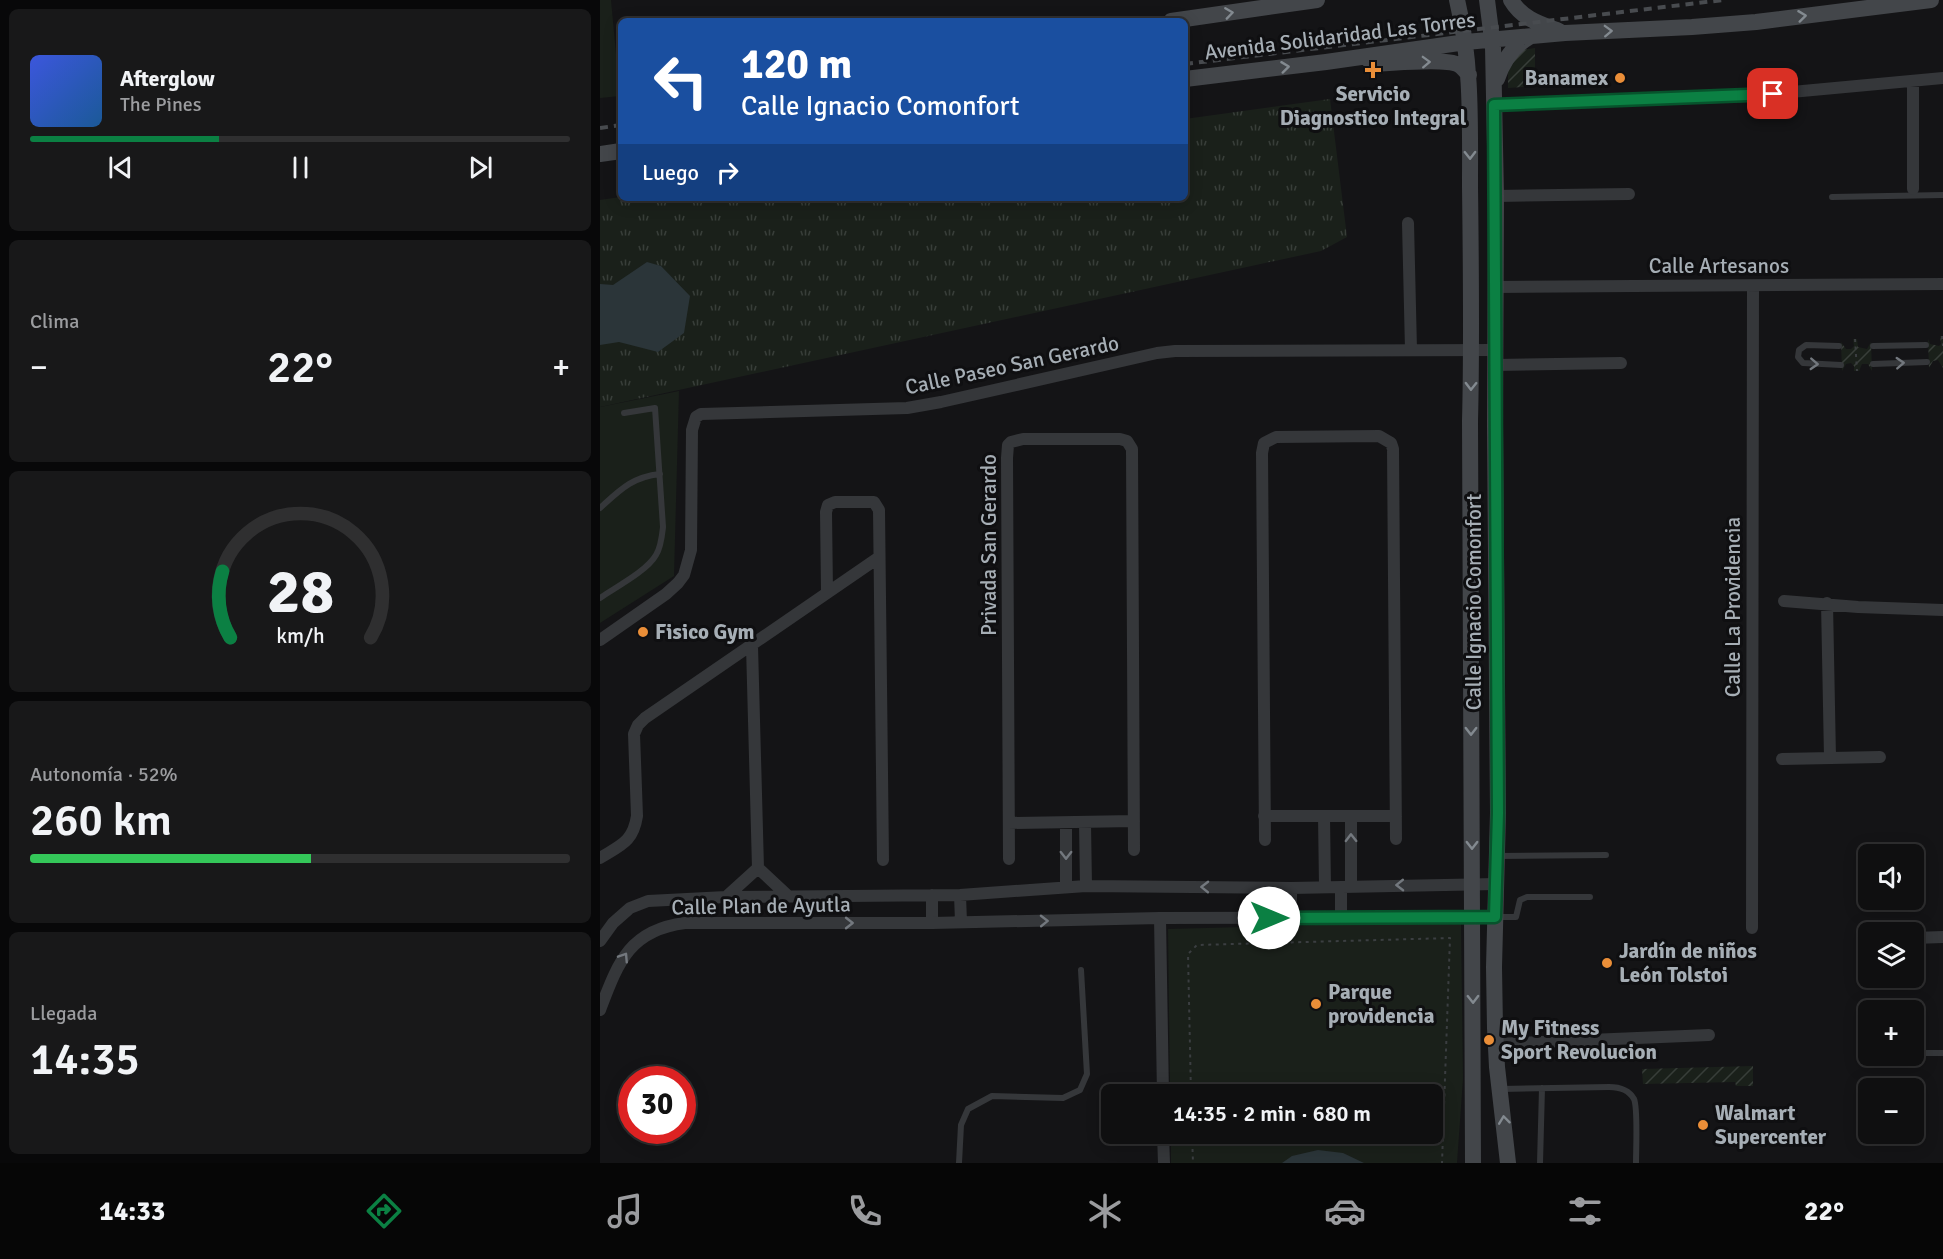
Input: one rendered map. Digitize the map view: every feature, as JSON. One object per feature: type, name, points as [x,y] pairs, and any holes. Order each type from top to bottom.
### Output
[{"type":"main road","name":"Avenida Solidaridad Las Torres","points":[[1188,19],[1317,0]]},
{"type":"main road","name":"Calle Ignacio Comonfort","points":[[1457,0],[1466,42],[1469,75],[1472,351],[1470,433],[1473,1163]]},
{"type":"main road","name":"Calle Ignacio Comonfort","points":[[1487,0],[1493,40],[1496,196],[1496,1044],[1508,1163]]},
{"type":"main road","points":[[1511,0],[1518,10],[1530,20],[1565,33]]},
{"type":"main road","name":"Avenida Solidaridad Las Torres","points":[[1188,79],[1466,42],[1565,33],[1756,22],[1931,0]]},
{"type":"main road","points":[[1494,86],[1506,58],[1519,43],[1531,36]]},
{"type":"main road","points":[[1326,62],[1352,65],[1454,63],[1462,67],[1469,75]]},
{"type":"main road","points":[[600,154],[618,151]]},
{"type":"street","points":[[1494,105],[1749,96],[1943,78]]},
{"type":"street","points":[[1913,81],[1913,189]]},
{"type":"street","points":[[1496,196],[1629,194]]},
{"type":"street","points":[[1408,223],[1410,350]]},
{"type":"street","name":"Calle Artesanos","points":[[1495,287],[1943,284]]},
{"type":"street","name":"Calle La Providencia","points":[[1752,928],[1753,286]]},
{"type":"street","name":"Calle Paseo San Gerardo","points":[[600,640],[666,594],[684,575],[690,550],[692,430],[696,417],[701,414],[907,408],[1175,351],[1472,351],[1495,358],[1621,363]]},
{"type":"street","points":[[1265,840],[1262,453],[1264,443],[1276,436],[1379,436],[1388,439],[1393,449],[1396,839]]},
{"type":"street","name":"Privada San Gerardo","points":[[1009,859],[1007,450],[1011,442],[1023,439],[1120,439],[1127,441],[1132,449],[1134,850]]},
{"type":"street","points":[[827,592],[826,512],[831,503],[870,500],[879,510],[883,860]]},
{"type":"street","points":[[600,858],[624,844],[631,837],[635,828],[637,816],[634,734],[638,725],[878,558]]},
{"type":"street","points":[[1785,601],[1858,607],[1943,610]]},
{"type":"street","points":[[1827,603],[1830,758]]},
{"type":"street","points":[[752,646],[758,868],[788,896]]},
{"type":"street","points":[[1782,759],[1880,757]]},
{"type":"street","points":[[1264,816],[1396,816]]},
{"type":"street","points":[[1324,816],[1325,887]]},
{"type":"street","points":[[1341,917],[1346,886],[1351,816]]},
{"type":"street","points":[[1009,823],[1134,821]]},
{"type":"street","points":[[1066,823],[1066,887]]},
{"type":"street","points":[[1085,823],[1086,886]]},
{"type":"street","points":[[726,897],[758,868]]},
{"type":"street","name":"Calle Plan de Ayutla","points":[[600,941],[613,923],[630,908],[648,901],[726,897],[960,895],[1086,886],[1291,888],[1496,884]]},
{"type":"street","points":[[1291,888],[1291,918]]},
{"type":"street","points":[[932,895],[933,923]]},
{"type":"street","points":[[960,895],[961,922]]},
{"type":"street","name":"Calle Plan de Ayutla","points":[[600,1010],[615,971],[638,939],[667,925],[685,923],[933,923],[1160,918],[1495,917]]},
{"type":"street","points":[[1160,918],[1163,1084]]},
{"type":"street","points":[[1924,938],[1943,938]]},
{"type":"street","points":[[1496,1044],[1709,1035]]},
{"type":"street","points":[[1163,1144],[1164,1163]]},
{"type":"lane","points":[[1832,197],[1943,195]]},
{"type":"lane","points":[[1839,346],[1806,345],[1799,350],[1798,357],[1803,363],[1809,365],[1841,365]]},
{"type":"lane","points":[[1873,346],[1926,345]]},
{"type":"lane","points":[[1873,364],[1927,362]]},
{"type":"lane","points":[[600,598],[650,564],[657,554],[663,527],[656,408],[624,413]]},
{"type":"lane","points":[[600,507],[630,482],[643,476],[660,474]]},
{"type":"lane","points":[[1497,856],[1606,855]]},
{"type":"lane","points":[[1495,917],[1516,917],[1520,900],[1527,897],[1590,897]]},
{"type":"lane","points":[[959,1163],[961,1125],[969,1109],[992,1096],[1063,1098],[1080,1090],[1087,1074],[1081,970]]},
{"type":"lane","points":[[1924,1053],[1943,1053]]},
{"type":"lane","points":[[1501,1089],[1619,1087],[1635,1101],[1636,1163]]},
{"type":"lane","points":[[1540,1163],[1542,1088]]},
{"type":"path","points":[[1942,336],[1943,346]]},
{"type":"path","points":[[1855,339],[1857,371]]},
{"type":"path","points":[[1191,1084],[1188,954],[1197,945],[1450,938],[1442,1163]]},
{"type":"path","points":[[1192,1144],[1192,1163]]},
{"type":"green space","points":[[600,0],[611,0],[618,96],[600,98]]},
{"type":"green space","points":[[1535,48],[1535,86],[1508,88],[1508,64],[1517,51]]},
{"type":"green space","points":[[1330,99],[1347,237],[1321,251],[600,407],[600,200],[618,197],[618,201],[1188,201],[1188,119]]},
{"type":"green space","points":[[1940,336],[1943,336],[1943,368],[1938,360],[1933,361],[1929,368],[1928,339],[1930,344],[1939,346]]},
{"type":"green space","points":[[1853,339],[1857,339],[1858,347],[1867,349],[1871,342],[1872,371],[1868,364],[1862,364],[1859,371],[1854,371],[1851,363],[1846,364],[1842,371],[1841,342],[1846,349],[1851,349],[1854,346]]},
{"type":"green space","points":[[679,391],[674,576],[600,623],[600,407]]},
{"type":"green space","name":"Parque providencia","points":[[1461,921],[1463,1079],[1457,1163],[1171,1163],[1171,1144],[1443,1144],[1443,1084],[1170,1084],[1168,929]]},
{"type":"green space","points":[[1753,1066],[1753,1086],[1736,1086],[1735,1082],[1643,1084],[1642,1069]]},
{"type":"shaded area","points":[[647,262],[661,266],[690,296],[684,333],[658,352],[619,342],[600,345],[600,284],[613,285]]},
{"type":"shaded area","points":[[1318,1150],[1343,1153],[1364,1163],[1282,1163],[1292,1156]]},
{"type":"railway","points":[[1188,64],[1723,0]]},
{"type":"railway","points":[[600,128],[618,125]]},
{"type":"place","name":"Servicio Diagnostico Integral","points":[[1373,70]]},
{"type":"place","name":"Banamex","points":[[1620,78]]},
{"type":"place","name":"Fisico Gym","points":[[643,632]]},
{"type":"place","name":"Jardín de niños León Tolstoi","points":[[1607,963]]},
{"type":"place","name":"Parque providencia","points":[[1316,1004]]},
{"type":"place","name":"My Fitness Sport Revolucion","points":[[1489,1040]]},
{"type":"place","name":"Walmart Supercenter","points":[[1703,1125]]},
{"type":"route","points":[[1269,918],[1495,917],[1498,813],[1494,105],[1773,94]]}]
